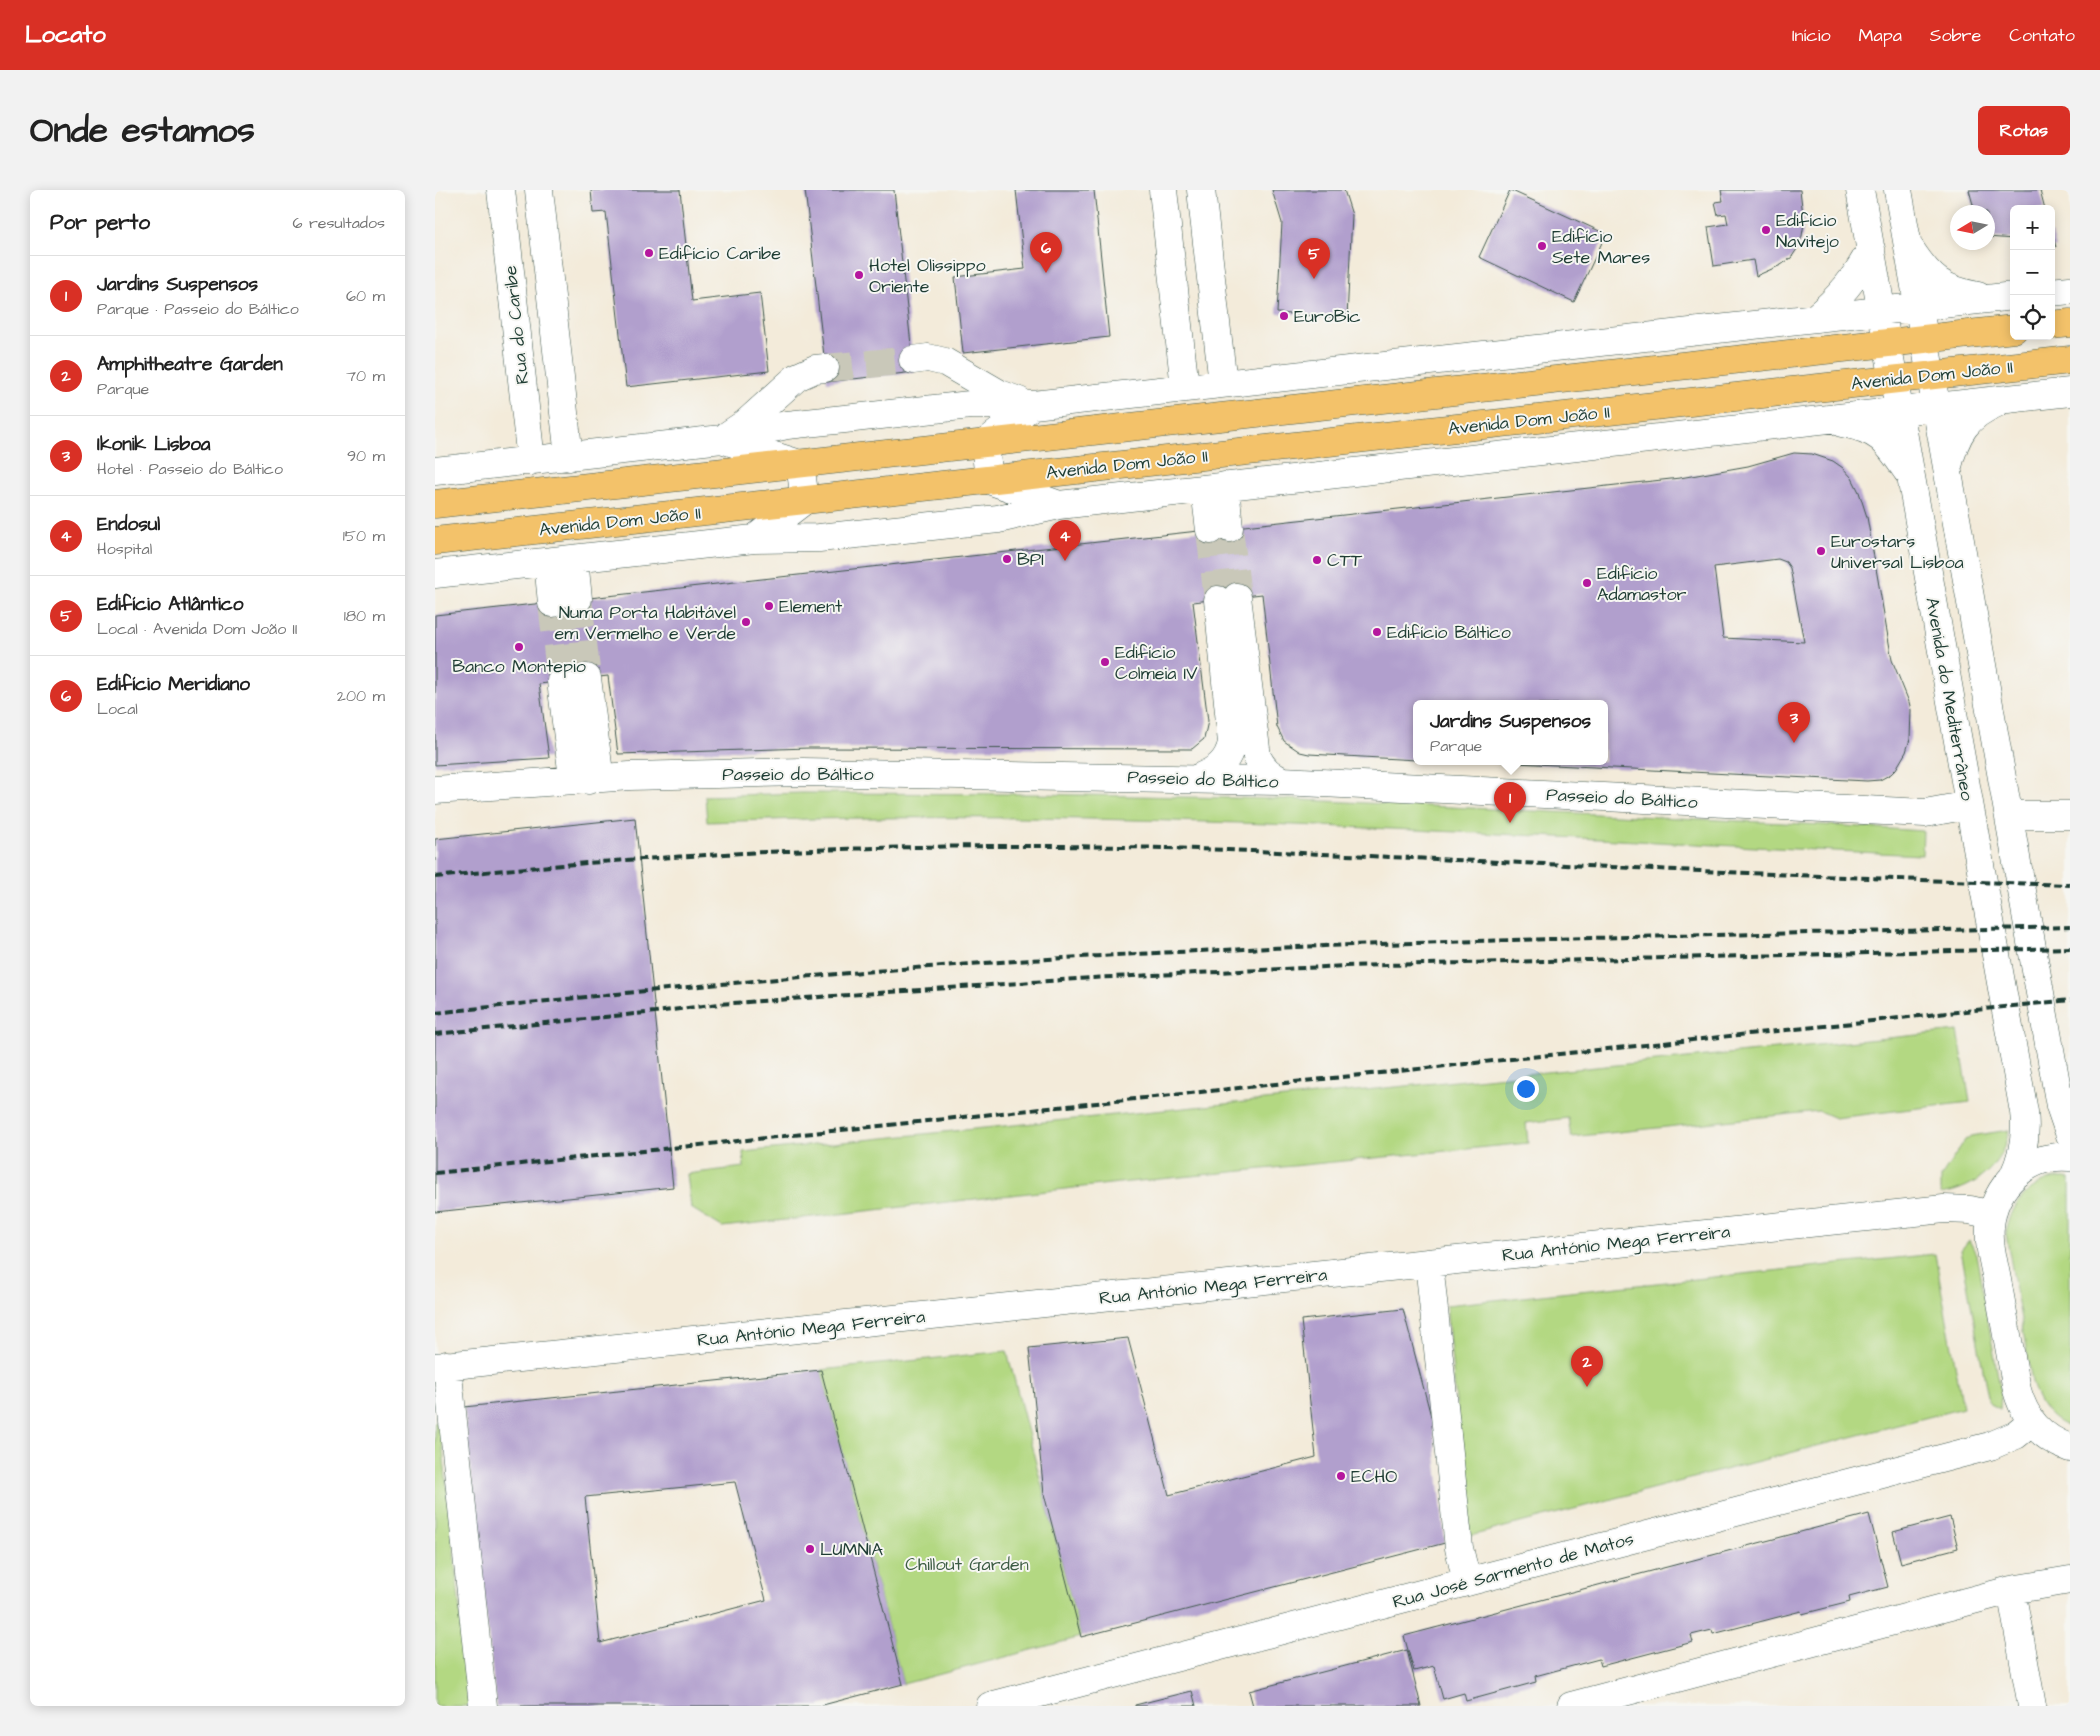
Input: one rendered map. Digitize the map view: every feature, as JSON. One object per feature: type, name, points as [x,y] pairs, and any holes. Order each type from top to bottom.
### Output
[{"type":"main road","points":[[2055,325],[2070,323]]},
{"type":"main road","name":"Avenida Dom João II","points":[[435,504],[2010,329]]},
{"type":"main road","name":"Avenida Dom João II","points":[[435,541],[2070,360]]},
{"type":"street","name":"Rua do Caribe","points":[[501,190],[531,461]]},
{"type":"street","points":[[539,190],[569,456]]},
{"type":"street","points":[[1163,190],[1185,388]]},
{"type":"street","points":[[1201,190],[1223,384]]},
{"type":"street","name":"Avenida do Mediterrâneo","points":[[1860,190],[2025,1124],[2023,1151],[2013,1177]]},
{"type":"street","points":[[1898,190],[2060,1106],[2070,1134]]},
{"type":"street","points":[[1908,245],[1930,277],[1947,288],[1962,294],[2003,297]]},
{"type":"street","points":[[1815,318],[1836,301],[1849,286],[1871,249]]},
{"type":"street","points":[[2055,292],[2070,290]]},
{"type":"street","name":"Avenida Dom João II","points":[[435,471],[722,439],[787,425],[893,413],[969,405],[1033,405],[2003,297]]},
{"type":"street","points":[[913,360],[928,358],[945,362],[999,394],[1033,405]]},
{"type":"street","points":[[722,439],[745,423],[797,377],[815,369],[825,368]]},
{"type":"street","name":"Avenida Dom João II","points":[[435,574],[754,539],[819,538],[989,520],[1059,505],[2070,392]]},
{"type":"street","points":[[1947,470],[1956,438],[1966,423],[1982,409],[2003,400]]},
{"type":"street","points":[[989,480],[985,443],[1033,405]]},
{"type":"street","points":[[1826,420],[1861,426],[1876,433],[1893,451],[1911,476]]},
{"type":"street","name":"Avenida Dom João II","points":[[722,439],[800,464]]},
{"type":"street","points":[[754,539],[805,500],[800,464]]},
{"type":"street","name":"Avenida Dom João II","points":[[989,480],[1059,505]]},
{"type":"street","points":[[1215,488],[1220,529]]},
{"type":"street","points":[[574,559],[578,599]]},
{"type":"street","points":[[548,562],[552,603]]},
{"type":"street","points":[[1198,778],[1219,767],[1226,760],[1232,744],[1228,598],[1257,757],[1262,767],[1282,781]]},
{"type":"street","points":[[574,680],[597,765],[588,780]]},
{"type":"street","name":"Passeio do Báltico","points":[[435,790],[639,776],[803,772],[1198,778],[1925,812],[1969,805]]},
{"type":"street","points":[[2009,815],[2070,815]]},
{"type":"street","points":[[2067,1449],[2047,1437],[2032,1422],[2021,1404],[1989,1229],[1991,1214],[1996,1201],[2013,1177],[2024,1168],[2037,1162],[2050,1158],[2070,1157]]},
{"type":"street","name":"Rua António Mega Ferreira","points":[[441,1366],[1944,1209],[1970,1210],[1991,1214]]},
{"type":"street","points":[[1429,1263],[1459,1548],[1467,1582]]},
{"type":"street","points":[[441,1366],[483,1706]]},
{"type":"street","name":"Rua José Sarmento de Matos","points":[[990,1706],[1989,1446],[2016,1435],[2032,1422]]},
{"type":"street","points":[[1571,1706],[2011,1590],[2070,1580]]},
{"type":"street","points":[[2011,1590],[2032,1706]]},
{"type":"green space","points":[[801,793],[1034,794],[1283,799],[1845,826],[1923,831],[1922,855],[1466,832],[1163,821],[859,818],[707,822],[705,796]]},
{"type":"green space","points":[[1958,1031],[1970,1102],[1835,1118],[1819,1111],[1571,1137],[1568,1118],[1526,1123],[1528,1143],[1119,1183],[722,1227],[691,1208],[687,1174],[744,1167],[743,1152]]},
{"type":"green space","points":[[2009,1130],[2006,1143],[1994,1164],[1986,1173],[1966,1187],[1941,1194],[1941,1177],[1965,1140],[1971,1136]]},
{"type":"green space","points":[[2054,1178],[2070,1178],[2070,1427],[2056,1420],[2045,1410],[2034,1390],[2006,1234],[2012,1214],[2021,1198],[2035,1186]]},
{"type":"green space","points":[[1969,1240],[1976,1254],[2001,1393],[2000,1409],[1989,1403],[1961,1250]]},
{"type":"green space","points":[[1935,1254],[1963,1408],[1470,1536],[1446,1305]]},
{"type":"green space","name":"Chillout Garden","points":[[1007,1351],[1081,1637],[903,1684],[821,1370]]},
{"type":"green space","points":[[440,1421],[470,1706],[435,1706],[435,1422]]},
{"type":"building","name":"Edifício Caribe","points":[[591,190],[680,190],[692,301],[760,293],[769,371],[626,387],[606,212],[593,213]]},
{"type":"building","name":"Hotel Olissippo Oriente","points":[[805,190],[894,190],[914,372],[827,382]]},
{"type":"building","points":[[1016,190],[1094,190],[1109,337],[963,353],[955,277],[1025,269]]},
{"type":"building","points":[[1272,190],[1344,190],[1352,215],[1347,318],[1277,313],[1282,223]]},
{"type":"building","name":"Edifício Sete Mares","points":[[1510,190],[1606,234],[1574,302],[1479,257]]},
{"type":"building","name":"Edifício Navitejo","points":[[1721,190],[1800,190],[1804,223],[1802,236],[1791,258],[1781,265],[1756,276],[1753,260],[1714,266],[1708,227],[1728,224],[1726,214],[1718,215],[1715,202],[1723,201]]},
{"type":"building","points":[[1969,190],[2040,190],[2044,205],[2010,205],[2010,239],[1995,238],[1995,205],[1973,205]]},
{"type":"building","points":[[1794,453],[1812,454],[1833,461],[1852,478],[1859,492],[1867,517],[1892,660],[1911,710],[1910,739],[1906,752],[1891,774],[1880,780],[1867,781],[1554,765],[1608,765],[1608,700],[1413,700],[1413,760],[1300,752],[1284,741],[1277,727],[1262,594],[1193,602],[1208,721],[1204,739],[1192,749],[809,748],[618,754],[608,676],[539,684],[549,758],[435,765],[435,615],[1680,478],[1748,466]],"holes":[[[1778,559],[1786,562],[1790,568],[1804,642],[1723,638],[1714,567]]]},
{"type":"building","points":[[635,818],[673,1187],[435,1212],[435,839]]},
{"type":"building","name":"ECHO","points":[[1403,1309],[1433,1424],[1445,1543],[1081,1637],[1044,1494],[1029,1348],[1128,1338],[1169,1495],[1316,1457],[1301,1320]]},
{"type":"building","name":"LUMNIA","points":[[821,1370],[903,1684],[819,1706],[496,1706],[464,1407]],"holes":[[[735,1482],[766,1600],[600,1643],[585,1497]]]},
{"type":"building","points":[[1869,1514],[1888,1587],[1849,1597],[1850,1602],[1802,1614],[1801,1611],[1713,1634],[1712,1630],[1691,1635],[1693,1642],[1601,1666],[1599,1659],[1535,1676],[1536,1682],[1466,1701],[1464,1693],[1443,1699],[1434,1666],[1414,1671],[1404,1636]]},
{"type":"building","points":[[1950,1517],[1958,1548],[1901,1563],[1893,1532]]},
{"type":"building","points":[[1407,1650],[1421,1706],[1253,1706],[1249,1691]]},
{"type":"building","points":[[1192,1691],[1196,1706],[1135,1706],[1135,1705]]},
{"type":"tunnel","points":[[825,368],[913,360]]},
{"type":"tunnel","points":[[1229,528],[1237,597]]},
{"type":"tunnel","points":[[1210,530],[1218,600]]},
{"type":"tunnel","points":[[578,599],[587,678]]},
{"type":"tunnel","points":[[552,603],[561,681]]},
{"type":"railway","points":[[435,877],[576,864],[718,854],[859,848],[1061,846],[1239,851],[2070,885]]},
{"type":"railway","points":[[435,1013],[730,983],[1025,960],[1434,942],[2070,927]]},
{"type":"railway","points":[[435,1034],[719,1004],[1091,978],[1346,966],[2070,948]]},
{"type":"railway","points":[[435,1173],[2070,1000]]},
{"type":"place","name":"Edifício Navitejo","points":[[1766,230]]},
{"type":"place","name":"Edifício Sete Mares","points":[[1542,246]]},
{"type":"place","name":"Edifício Caribe","points":[[649,253]]},
{"type":"place","name":"Edifício Meridiano","points":[[1046,273]]},
{"type":"place","name":"Hotel Olissippo Oriente","points":[[859,275]]},
{"type":"place","name":"Edifício Atlântico","points":[[1314,279]]},
{"type":"place","name":"EuroBic","points":[[1284,316]]},
{"type":"place","name":"Eurostars Universal Lisboa","points":[[1821,551]]},
{"type":"place","name":"BPI","points":[[1007,559]]},
{"type":"place","name":"CTT","points":[[1317,560]]},
{"type":"place","name":"Endosul","points":[[1065,561]]},
{"type":"place","name":"Edifício Adamastor","points":[[1587,583]]},
{"type":"place","name":"Element","points":[[769,606]]},
{"type":"place","name":"Numa Porta Habitável em Vermelho e Verde","points":[[746,622]]},
{"type":"place","name":"Edifício Báltico","points":[[1377,632]]},
{"type":"place","name":"Banco Montepio","points":[[519,647]]},
{"type":"place","name":"Edifício Colmeia IV","points":[[1105,662]]},
{"type":"place","name":"Ikonik Lisboa","points":[[1794,743]]},
{"type":"place","name":"Jardins Suspensos","points":[[1510,823]]},
{"type":"place","name":"Amphitheatre Garden","points":[[1587,1387]]},
{"type":"place","name":"ECHO","points":[[1341,1476]]},
{"type":"place","name":"LUMNIA","points":[[810,1549]]}]
